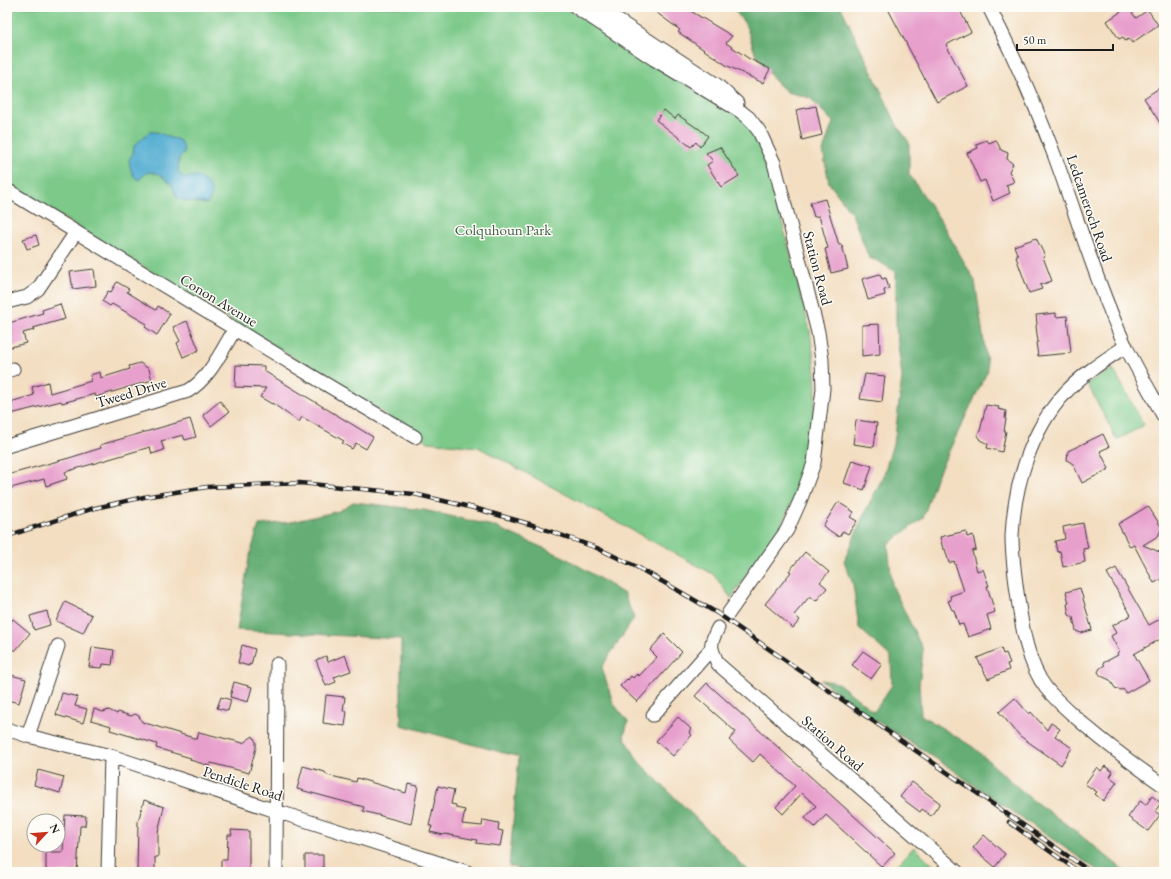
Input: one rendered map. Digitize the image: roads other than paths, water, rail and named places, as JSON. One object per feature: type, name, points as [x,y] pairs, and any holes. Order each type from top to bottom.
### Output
[{"type":"street","name":"Station Road","points":[[576,7],[654,59],[749,118],[759,130],[774,163],[818,332],[822,360],[823,389],[814,462],[800,501],[787,530],[728,614]]},
{"type":"street","points":[[597,7],[717,85],[740,106],[749,118]]},
{"type":"street","name":"Ledcameroch Road","points":[[989,7],[1039,115],[1090,259],[1126,346],[1164,417]]},
{"type":"street","name":"Conon Avenue","points":[[7,190],[415,437]]},
{"type":"street","points":[[7,302],[27,297],[38,289],[76,232]]},
{"type":"street","name":"Tweed Drive","points":[[7,446],[188,391],[206,376],[235,329]]},
{"type":"street","points":[[1126,346],[1080,379],[1066,392],[1053,408],[1042,426],[1030,452],[1021,479],[1016,503],[1012,536],[1014,572],[1020,610],[1030,654],[1037,674],[1046,687],[1056,700],[1084,726],[1164,786]]},
{"type":"street","points":[[653,715],[711,649],[713,638],[718,628]]},
{"type":"street","points":[[28,736],[58,646]]},
{"type":"street","name":"Station Road","points":[[711,649],[718,664],[957,872]]},
{"type":"street","points":[[276,872],[278,664]]},
{"type":"street","name":"Pendicle Road","points":[[7,729],[28,736],[111,756],[467,872]]},
{"type":"street","points":[[108,872],[111,756]]},
{"type":"water","points":[[149,132],[178,139],[181,142],[184,153],[179,158],[178,172],[185,178],[195,176],[206,183],[212,194],[207,204],[185,201],[177,198],[172,185],[159,174],[149,172],[139,180],[134,177],[131,172],[129,160],[133,153],[134,146]]},
{"type":"railway","points":[[7,536],[91,509],[144,497],[207,487],[300,483],[414,494],[474,508],[533,525],[597,548],[637,567],[717,613],[1091,872]]},
{"type":"railway","points":[[1009,822],[1079,872]]},
{"type":"park label","name":"Colquhoun Park","points":[[503,229]]}]
